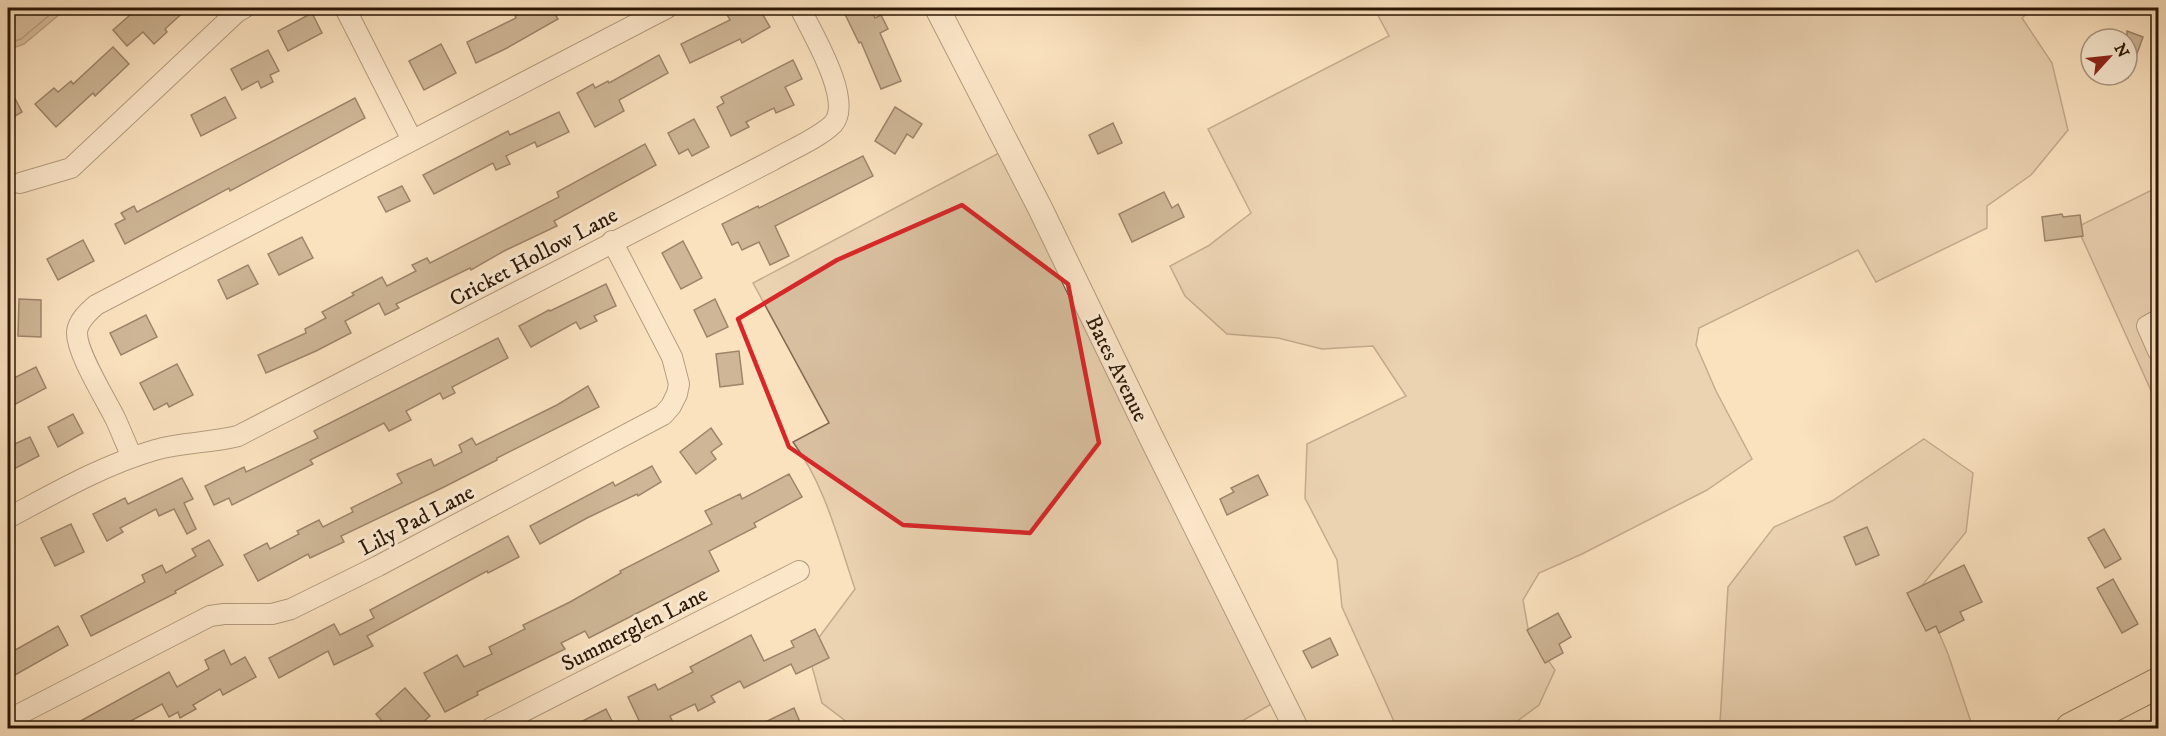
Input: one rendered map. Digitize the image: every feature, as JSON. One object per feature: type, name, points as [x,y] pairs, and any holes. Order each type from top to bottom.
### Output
[{"type":"main road","points":[[2071,729],[2158,683]]},
{"type":"street","points":[[20,183],[71,168],[237,12],[244,8]]},
{"type":"street","points":[[345,8],[412,140]]},
{"type":"street","points":[[132,457],[80,348],[78,326],[96,305],[667,8]]},
{"type":"street","name":"Cricket Hollow Lane","points":[[8,518],[81,480],[132,457],[159,448],[238,436],[773,160],[833,124],[840,108],[836,84],[800,8]]},
{"type":"street","name":"Bates Avenue","points":[[937,8],[1040,207],[1296,729]]},
{"type":"street","name":"Lily Pad Lane","points":[[8,718],[14,717],[210,616],[272,614],[291,609],[378,566],[663,415],[671,406],[679,384],[672,357],[612,242]]},
{"type":"street","points":[[2158,321],[2147,326],[2158,351]]},
{"type":"street","name":"Summerglen Lane","points":[[491,729],[799,571]]},
{"type":"highlighted area","points":[[962,205],[1068,284],[1099,443],[1030,533],[903,525],[789,447],[738,319],[837,260]]},
{"type":"shaded area","points":[[1374,8],[2033,8],[2022,18],[2052,63],[2068,130],[2031,175],[1987,206],[1987,228],[1876,282],[1858,250],[1699,328],[1696,345],[1716,391],[1752,459],[1707,490],[1582,554],[1539,573],[1523,600],[1529,634],[1555,670],[1539,705],[1508,728],[1397,728],[1342,607],[1337,560],[1305,498],[1307,444],[1406,396],[1373,346],[1322,349],[1278,338],[1227,334],[1185,296],[1170,266],[1208,246],[1251,213],[1208,129],[1389,36]]},
{"type":"shaded area","points":[[999,153],[1032,212],[1273,703],[1230,728],[855,728],[822,703],[808,652],[855,589],[822,494],[793,442],[829,423],[753,283]]},
{"type":"shaded area","points":[[2158,187],[2158,406],[2077,227]]},
{"type":"shaded area","points":[[1924,439],[1973,473],[1966,532],[1920,588],[1948,654],[1973,728],[1721,728],[1728,587],[1774,527],[1832,501]]},
{"type":"water","points":[[8,8],[67,8],[24,44],[8,50]]},
{"type":"building","points":[[138,8],[188,8],[165,29],[167,32],[154,44],[143,32],[127,46],[113,30]]},
{"type":"building","points":[[530,8],[551,8],[558,19],[476,63],[467,42],[516,18],[515,16]]},
{"type":"building","points":[[736,8],[759,8],[770,27],[742,43],[740,39],[690,63],[681,44],[730,20],[726,13]]},
{"type":"building","points":[[842,8],[870,8],[875,18],[881,15],[888,29],[880,33],[901,81],[881,89],[861,42],[859,43]]},
{"type":"building","points":[[312,13],[322,33],[288,51],[278,31]]},
{"type":"building","points":[[2139,36],[2143,37],[2139,48]]},
{"type":"building","points":[[441,44],[456,73],[424,90],[409,61]]},
{"type":"building","points":[[113,47],[129,64],[95,96],[93,93],[56,127],[35,104],[54,88],[58,92],[71,81],[73,84]]},
{"type":"building","points":[[268,50],[279,71],[270,75],[273,82],[261,88],[258,81],[242,90],[231,69]]},
{"type":"building","points":[[659,55],[668,73],[619,100],[624,111],[595,127],[577,93],[593,84],[595,88],[608,81],[609,83]]},
{"type":"building","points":[[793,60],[802,79],[785,87],[794,105],[776,113],[774,108],[746,122],[749,127],[731,136],[717,107],[724,103],[721,97]]},
{"type":"building","points":[[8,85],[22,112],[8,120]]},
{"type":"building","points":[[225,97],[236,118],[201,136],[191,115]]},
{"type":"building","points":[[355,98],[365,118],[230,191],[229,188],[125,244],[115,224],[125,219],[121,213],[134,206],[137,212]]},
{"type":"building","points":[[895,107],[922,124],[913,138],[907,134],[895,154],[875,141]]},
{"type":"building","points":[[559,112],[569,132],[537,147],[535,142],[506,156],[510,164],[496,170],[493,163],[434,194],[423,175],[508,131],[510,135]]},
{"type":"building","points":[[694,119],[709,147],[692,156],[688,149],[679,154],[668,133]]},
{"type":"building","points":[[1113,123],[1122,143],[1098,154],[1089,135]]},
{"type":"building","points":[[645,144],[656,165],[554,221],[557,226],[504,251],[471,270],[470,268],[396,304],[399,308],[385,315],[379,303],[345,321],[351,333],[266,373],[258,355],[306,333],[305,329],[326,318],[322,312],[354,295],[352,293],[382,277],[387,286],[416,271],[412,265],[427,258],[430,263],[559,197],[557,192]]},
{"type":"building","points":[[863,156],[873,176],[775,226],[789,256],[770,265],[759,242],[742,250],[738,242],[732,245],[722,224]]},
{"type":"building","points":[[402,186],[410,201],[386,212],[378,197]]},
{"type":"building","points":[[1164,192],[1172,208],[1178,204],[1184,217],[1132,242],[1119,214]]},
{"type":"building","points":[[2062,214],[2063,217],[2080,215],[2083,236],[2045,241],[2042,217]]},
{"type":"building","points":[[302,237],[313,258],[279,275],[268,254]]},
{"type":"building","points":[[83,240],[94,261],[58,280],[47,259]]},
{"type":"building","points":[[683,241],[702,278],[681,289],[662,253]]},
{"type":"building","points":[[248,265],[258,284],[227,299],[218,280]]},
{"type":"building","points":[[606,284],[616,306],[594,316],[597,321],[580,329],[576,322],[531,347],[519,326]]},
{"type":"building","points":[[19,299],[41,300],[41,337],[18,336]]},
{"type":"building","points":[[715,299],[728,327],[707,337],[694,310]]},
{"type":"building","points":[[146,315],[157,337],[121,355],[110,333]]},
{"type":"building","points":[[498,338],[508,358],[452,387],[455,393],[443,399],[440,393],[406,411],[411,420],[389,431],[384,423],[310,460],[313,464],[232,505],[229,498],[214,505],[205,486],[244,467],[246,472],[318,438],[314,431]]},
{"type":"building","points":[[739,351],[743,384],[720,387],[716,354]]},
{"type":"building","points":[[177,364],[193,395],[169,407],[167,403],[154,410],[140,383]]},
{"type":"building","points":[[36,367],[46,388],[8,408],[8,381]]},
{"type":"building","points":[[588,386],[599,407],[444,487],[341,536],[344,542],[310,558],[308,554],[258,581],[244,555],[267,543],[270,549],[299,534],[297,531],[319,520],[323,527],[353,512],[351,508],[402,483],[397,474],[431,459],[434,466],[462,452],[459,445],[472,438],[476,445],[557,405]]},
{"type":"building","points":[[73,414],[83,433],[58,447],[48,427]]},
{"type":"building","points":[[711,428],[722,444],[711,452],[716,459],[696,474],[680,452]]},
{"type":"building","points":[[30,437],[39,456],[8,472],[8,447]]},
{"type":"building","points":[[652,466],[661,482],[638,496],[637,494],[587,518],[540,544],[530,526],[613,482],[615,486]]},
{"type":"building","points":[[789,474],[802,497],[754,523],[756,527],[709,551],[719,571],[589,638],[585,631],[561,643],[565,649],[477,692],[478,695],[445,712],[424,673],[457,655],[464,667],[492,654],[489,647],[525,629],[523,625],[570,602],[621,573],[620,571],[712,524],[705,511],[740,494],[742,499]]},
{"type":"building","points":[[1258,475],[1268,495],[1227,515],[1220,499],[1234,492],[1231,488]]},
{"type":"building","points":[[182,478],[193,499],[184,503],[196,529],[187,534],[174,509],[159,516],[156,509],[120,528],[123,532],[107,541],[93,514],[125,498],[128,504]]},
{"type":"building","points":[[71,524],[84,552],[55,566],[41,538]]},
{"type":"building","points":[[1867,527],[1879,555],[1856,565],[1844,537]]},
{"type":"building","points":[[2104,529],[2121,559],[2105,568],[2088,538]]},
{"type":"building","points":[[508,536],[519,557],[488,573],[487,571],[367,636],[373,646],[334,665],[328,651],[279,678],[269,658],[334,624],[340,635],[374,618],[370,610]]},
{"type":"building","points":[[209,540],[223,565],[175,591],[176,593],[91,636],[81,616],[145,582],[142,575],[162,565],[166,573],[196,556],[192,549]]},
{"type":"building","points":[[1964,565],[1982,602],[1960,612],[1964,620],[1939,633],[1936,626],[1926,631],[1907,593]]},
{"type":"building","points":[[2113,579],[2138,624],[2122,633],[2097,588]]},
{"type":"building","points":[[1558,613],[1571,637],[1559,644],[1563,653],[1545,663],[1527,630]]},
{"type":"building","points":[[58,626],[68,645],[8,679],[8,654]]},
{"type":"building","points":[[815,629],[829,658],[796,674],[791,664],[744,688],[740,681],[711,696],[715,702],[698,711],[695,704],[670,716],[674,725],[666,729],[643,729],[628,697],[655,684],[658,690],[693,672],[690,667],[751,635],[764,661],[794,647],[791,641]]},
{"type":"building","points":[[1330,638],[1338,655],[1312,668],[1303,651]]},
{"type":"building","points":[[224,650],[231,665],[245,657],[256,677],[223,695],[220,689],[193,705],[196,709],[180,718],[178,712],[169,717],[162,704],[116,729],[66,729],[169,672],[177,687],[209,669],[205,660]]},
{"type":"building","points":[[405,688],[430,716],[415,729],[389,729],[376,714]]},
{"type":"building","points":[[794,708],[803,729],[751,729]]},
{"type":"building","points":[[606,709],[616,729],[567,729]]}]
